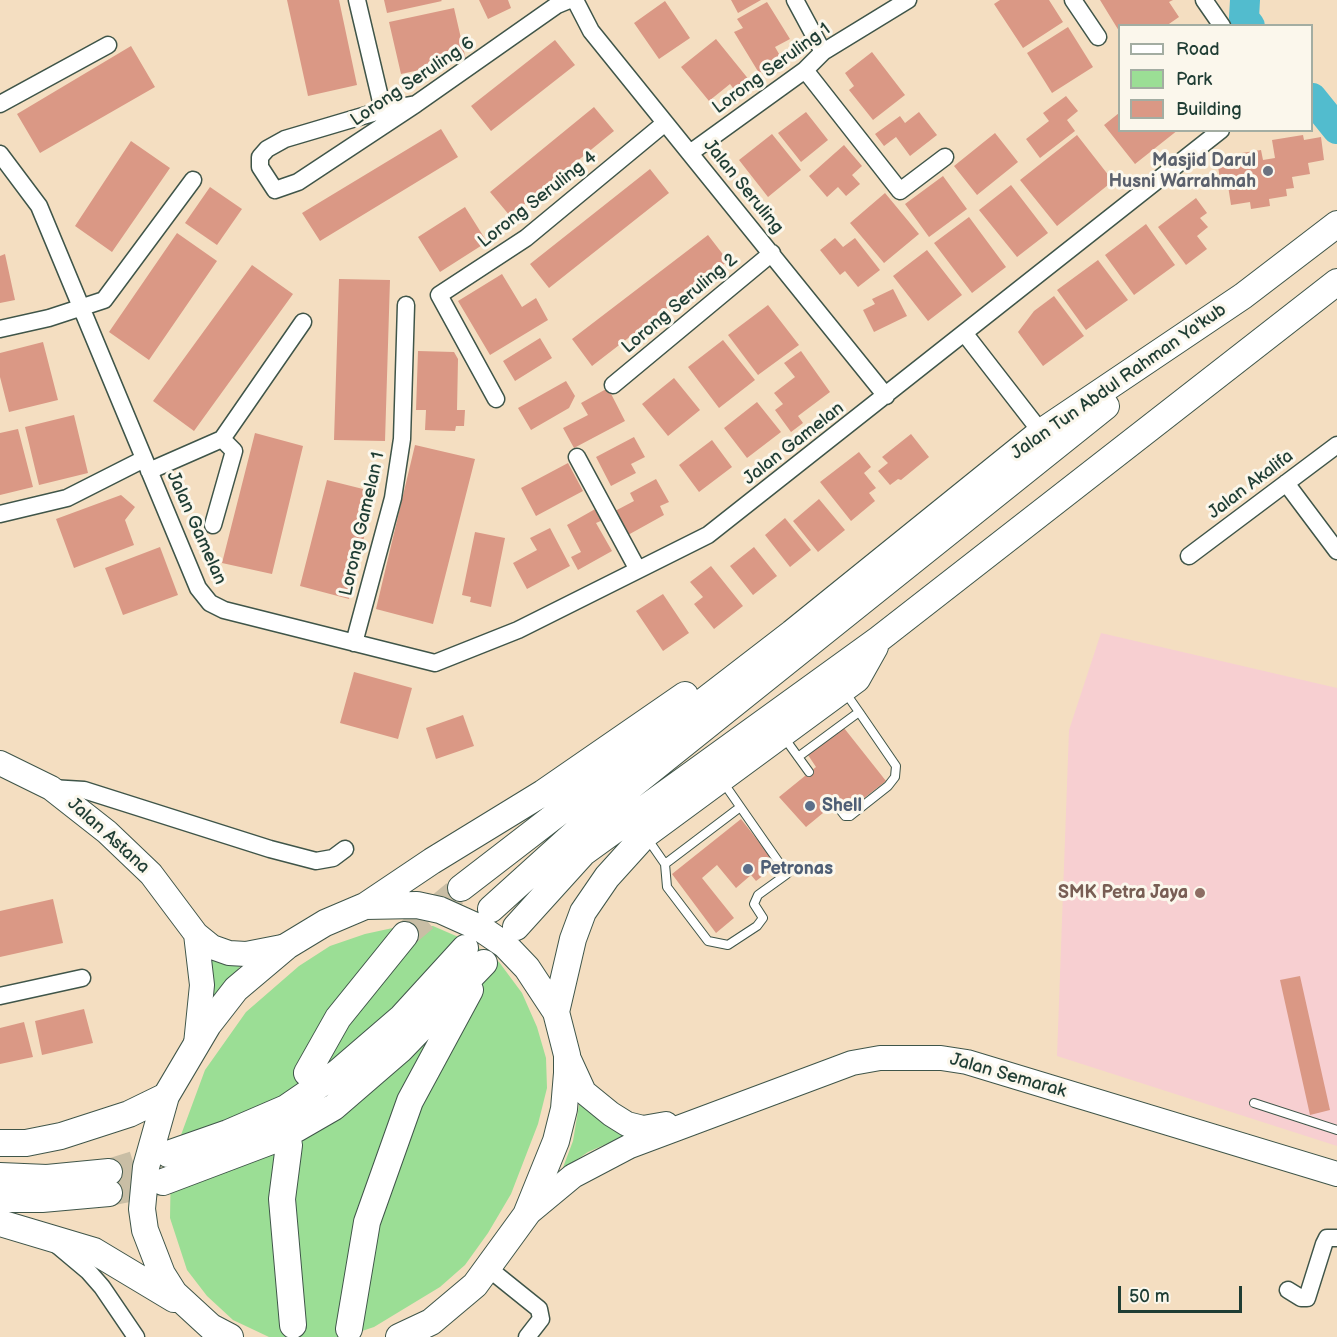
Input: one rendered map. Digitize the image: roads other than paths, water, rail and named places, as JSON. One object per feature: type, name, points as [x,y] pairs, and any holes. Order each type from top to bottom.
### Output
[{"type":"main road","name":"Jalan Tun Abdul Rahman Ya'kub","points":[[792,633],[1041,432],[1243,296],[1337,224]]},
{"type":"main road","points":[[516,927],[583,854],[879,639],[1334,286]]},
{"type":"main road","points":[[491,909],[595,815],[1243,296]]},
{"type":"main road","points":[[461,888],[792,633]]},
{"type":"main road","points":[[213,1334],[174,1293],[162,1274],[145,1230],[142,1209],[146,1167],[166,1096],[196,1044],[236,989],[287,946],[325,923],[365,906],[432,861],[543,793],[704,682],[792,633]]},
{"type":"main road","points":[[556,1012],[573,939],[583,912],[607,878],[645,835],[857,679],[879,639]]},
{"type":"main road","name":"Jalan Astana","points":[[0,763],[51,788],[129,851],[151,874],[196,934]]},
{"type":"main road","points":[[365,906],[417,905],[447,913],[480,928],[504,945],[527,968],[556,1012],[567,1054],[584,1092],[597,1104],[627,1124],[643,1128],[695,1120]]},
{"type":"main road","points":[[196,934],[212,947],[229,953],[261,952],[287,946]]},
{"type":"main road","points":[[196,934],[202,985],[196,1044]]},
{"type":"main road","points":[[307,1073],[338,1018],[405,935]]},
{"type":"main road","points":[[168,1154],[228,1133],[286,1108],[338,1073],[474,955]]},
{"type":"main road","points":[[163,1182],[282,1137],[334,1107],[400,1050],[474,955]]},
{"type":"main road","points":[[349,1329],[367,1222],[411,1101],[474,955]]},
{"type":"main road","points":[[440,1337],[526,1215],[542,1180],[561,1123],[567,1054]]},
{"type":"main road","name":"Jalan Semarak","points":[[526,1215],[573,1176],[646,1139],[852,1063],[880,1058],[941,1058],[967,1062],[1337,1174]]},
{"type":"main road","points":[[0,1143],[26,1143],[61,1136],[129,1114],[166,1096]]},
{"type":"main road","points":[[289,1145],[282,1200],[293,1325]]},
{"type":"main road","points":[[0,1176],[109,1183],[42,1199],[0,1199]]},
{"type":"main road","points":[[0,1223],[44,1234],[94,1251],[189,1308]]},
{"type":"main road","points":[[399,1337],[431,1322],[482,1277]]},
{"type":"street","points":[[357,0],[382,110],[416,104]]},
{"type":"street","name":"Lorong Seruling 6","points":[[382,110],[285,139],[267,149],[260,157],[260,167],[275,190],[298,182],[416,104],[557,5],[569,0]]},
{"type":"street","name":"Jalan Seruling","points":[[575,0],[591,31],[886,396]]},
{"type":"street","points":[[795,0],[823,52]]},
{"type":"street","name":"Lorong Seruling 1","points":[[690,153],[805,70],[823,52],[908,0]]},
{"type":"street","points":[[1073,0],[1098,37]]},
{"type":"street","points":[[1204,0],[1221,24]]},
{"type":"street","points":[[0,104],[108,45]]},
{"type":"street","points":[[805,70],[900,191],[945,157]]},
{"type":"street","name":"Lorong Seruling 4","points":[[496,399],[439,295],[526,238],[665,123]]},
{"type":"street","name":"Jalan Gamelan","points":[[0,154],[39,206],[198,588],[210,603],[224,609],[435,663],[518,630],[708,535],[1218,132]]},
{"type":"street","points":[[0,329],[104,300],[193,180]]},
{"type":"street","name":"Lorong Seruling 2","points":[[613,385],[772,253]]},
{"type":"street","name":"Lorong Gamelan 1","points":[[354,643],[393,498],[402,439],[406,305]]},
{"type":"street","points":[[0,514],[67,498],[146,465],[222,439],[303,322]]},
{"type":"street","points":[[965,334],[1041,432]]},
{"type":"street","points":[[213,525],[234,451],[222,439]]},
{"type":"street","name":"Jalan Akalifa","points":[[1189,556],[1337,445]]},
{"type":"street","points":[[576,457],[638,570]]},
{"type":"street","points":[[1286,483],[1337,551]]},
{"type":"street","points":[[51,788],[84,790],[270,849],[316,861],[333,858],[345,849]]},
{"type":"street","points":[[0,996],[82,978]]},
{"type":"street","points":[[44,1234],[88,1271],[136,1337]]},
{"type":"street","points":[[1288,1290],[1301,1298],[1307,1298],[1324,1244],[1328,1238],[1337,1238]]},
{"type":"street","points":[[482,1277],[539,1309],[541,1319],[527,1337]]},
{"type":"lane","points":[[835,803],[844,816],[850,816],[888,786],[895,777],[896,766],[843,689]]},
{"type":"lane","points":[[798,757],[860,712]]},
{"type":"lane","points":[[782,734],[810,772]]},
{"type":"lane","points":[[645,835],[664,864],[667,887],[708,941],[728,945],[758,926],[763,918],[754,904],[758,895],[787,874],[721,779]]},
{"type":"lane","points":[[664,864],[739,807]]},
{"type":"lane","points":[[1254,1103],[1337,1130]]},
{"type":"waterway","points":[[1245,0],[1244,18],[1248,24]]},
{"type":"waterway","points":[[1313,99],[1337,129]]},
{"type":"tunnel","points":[[405,935],[461,888]]},
{"type":"tunnel","points":[[109,1172],[166,1154]]},
{"type":"tunnel","points":[[109,1193],[163,1182]]},
{"type":"place","name":"Masjid Darul Husni Warrahmah","points":[[1268,171]]},
{"type":"place","name":"Shell","points":[[810,806]]},
{"type":"place","name":"Petronas","points":[[748,869]]},
{"type":"place","name":"SMK Petra Jaya","points":[[1200,893]]}]
